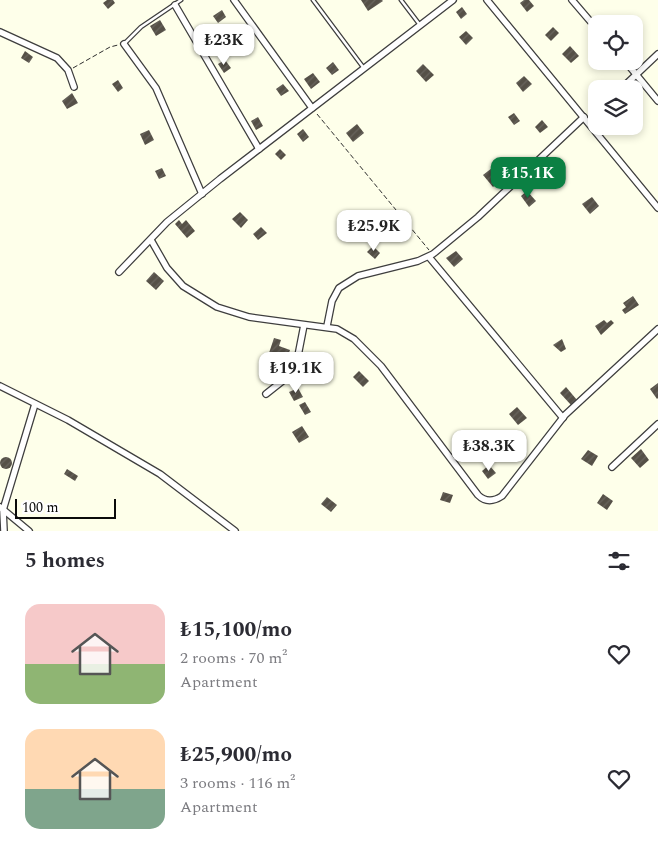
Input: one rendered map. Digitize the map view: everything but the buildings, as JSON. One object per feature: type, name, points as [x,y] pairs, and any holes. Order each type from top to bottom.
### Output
[{"type":"street","points":[[234,0],[312,108]]},
{"type":"street","points":[[119,272],[167,222],[453,0]]},
{"type":"street","points":[[487,0],[588,122]]},
{"type":"street","points":[[572,0],[588,19]]},
{"type":"street","points":[[175,5],[259,149]]},
{"type":"street","points":[[0,32],[53,55],[68,70],[74,87]]},
{"type":"street","points":[[124,44],[160,95],[202,194]]},
{"type":"street","points":[[629,80],[658,54]]},
{"type":"street","points":[[632,70],[658,100]]},
{"type":"street","points":[[327,326],[332,301],[340,288],[358,276],[431,255],[478,217],[584,117]]},
{"type":"street","points":[[599,135],[658,208]]},
{"type":"street","points":[[150,240],[174,277],[190,293],[237,315],[304,325],[327,326],[337,329],[354,339],[374,359],[483,499],[493,500],[502,496],[563,418],[658,329]]},
{"type":"street","points":[[431,255],[563,418]]},
{"type":"street","points":[[266,394],[295,371],[304,325]]},
{"type":"street","points":[[0,386],[68,420],[160,474],[235,531]]},
{"type":"street","points":[[4,531],[2,508],[35,404]]},
{"type":"street","points":[[612,467],[658,424]]},
{"type":"street","points":[[2,508],[30,531]]},
{"type":"lane","points":[[124,44],[141,27],[182,0]]},
{"type":"lane","points":[[313,0],[364,69]]},
{"type":"lane","points":[[401,0],[421,26]]},
{"type":"path","points":[[68,70],[110,47],[124,44]]},
{"type":"path","points":[[312,108],[431,255]]}]
